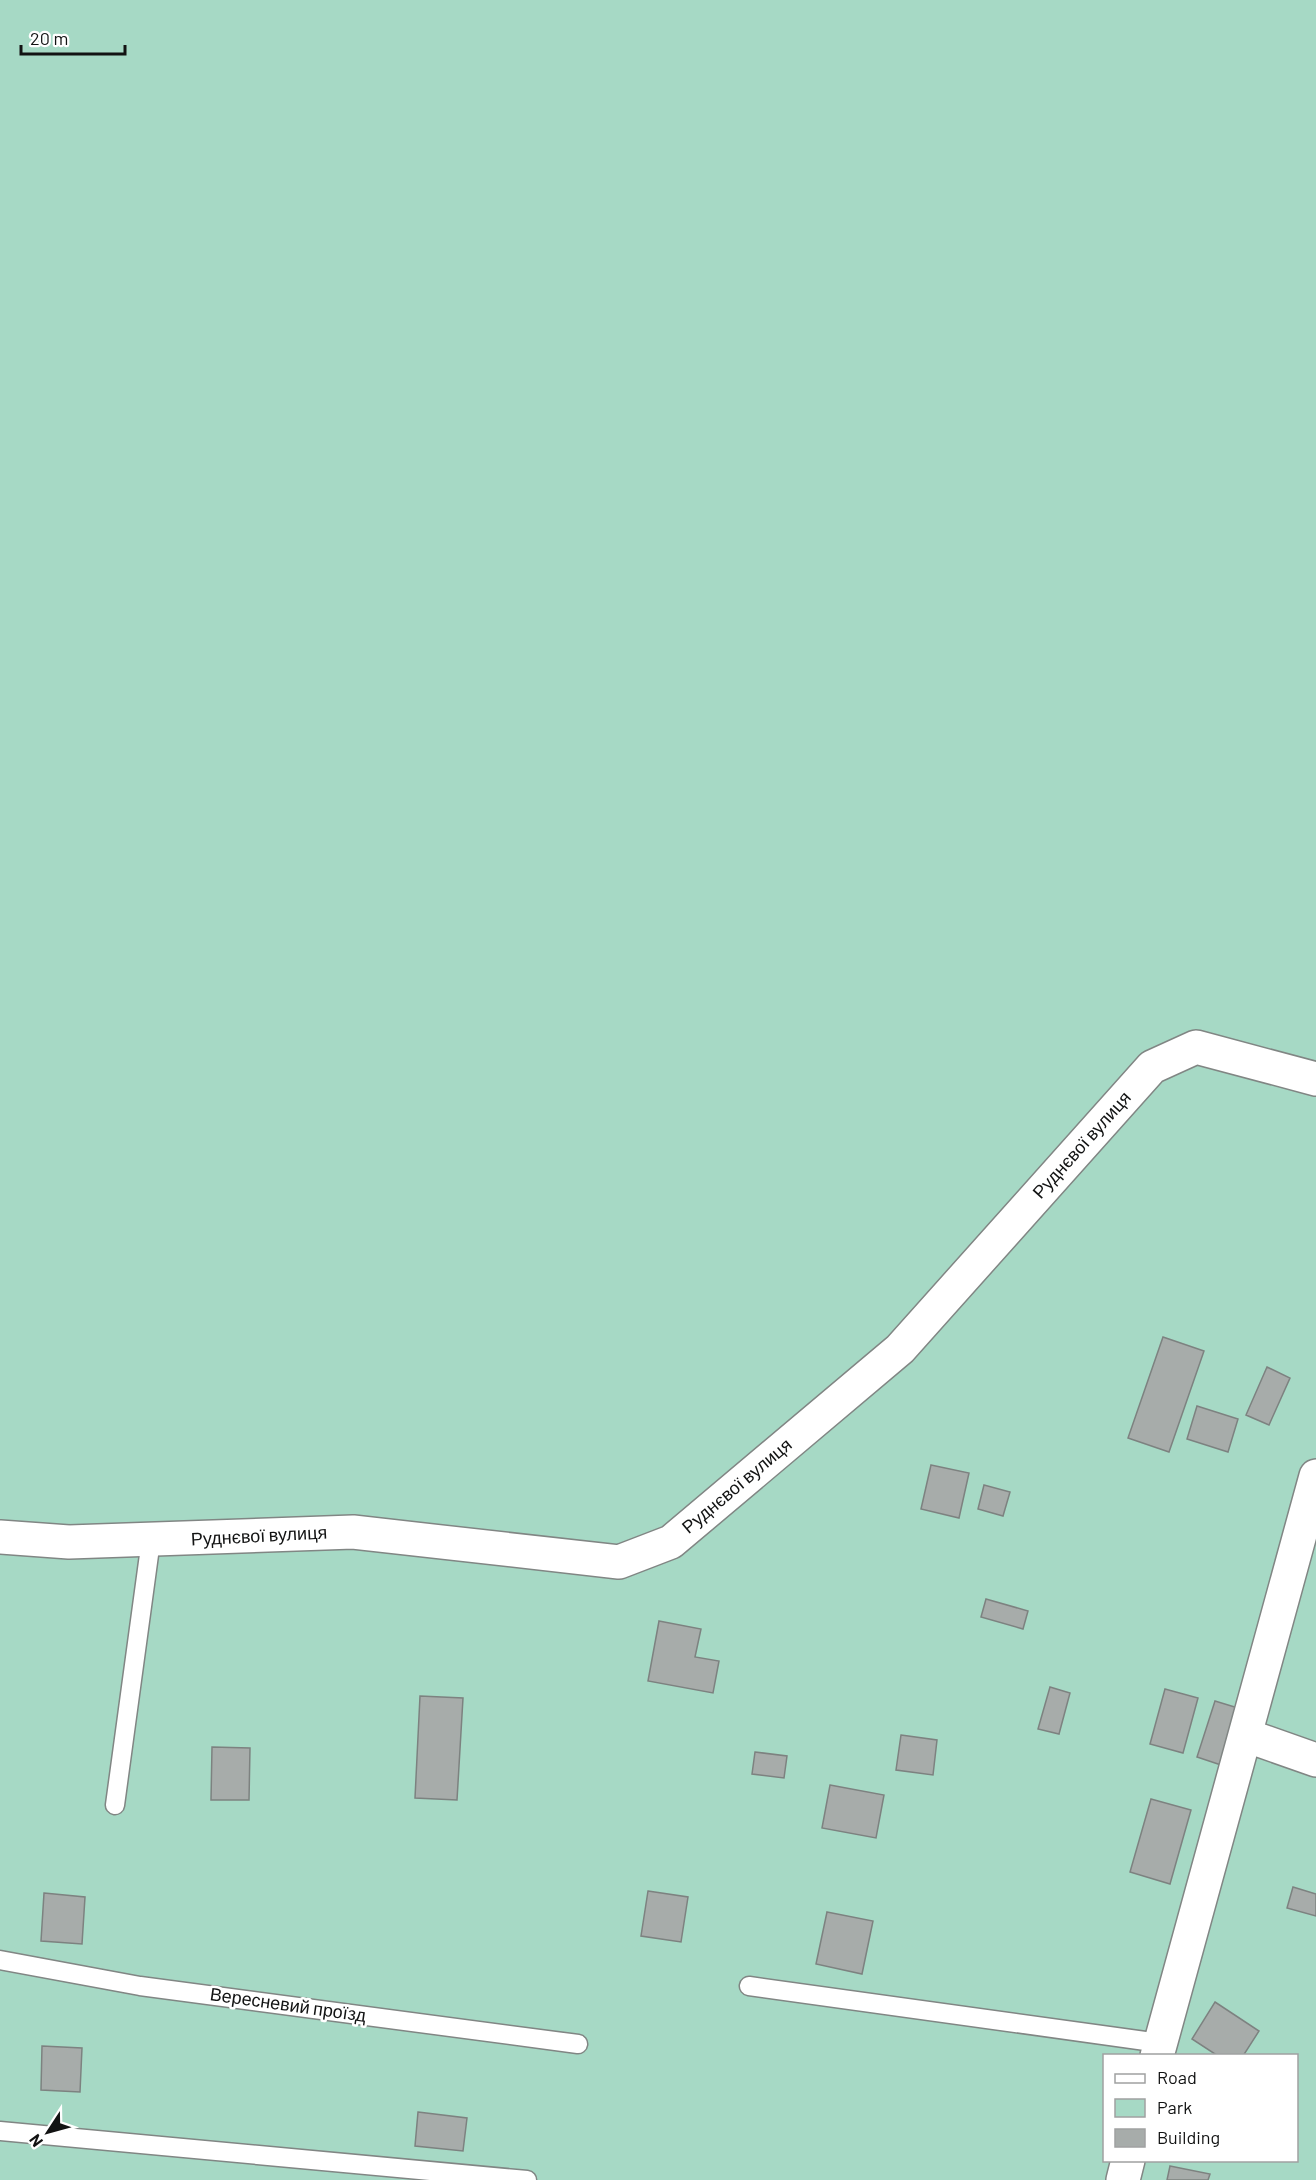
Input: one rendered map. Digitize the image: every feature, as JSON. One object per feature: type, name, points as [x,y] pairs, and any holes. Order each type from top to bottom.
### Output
[{"type":"street","name":"Руднєвої вулиця","points":[[0,1537],[69,1542],[353,1532],[619,1562],[671,1542],[900,1349],[1152,1067],[1196,1047],[1316,1079]]},
{"type":"street","points":[[1158,2049],[1316,1476]]},
{"type":"street","points":[[1245,1735],[1316,1760]]},
{"type":"street","points":[[1123,2180],[1128,2162]]},
{"type":"lane","points":[[115,1805],[151,1540]]},
{"type":"lane","name":"Вересневий проїзд","points":[[0,1960],[140,1986],[578,2044]]},
{"type":"lane","points":[[749,1986],[1158,2049]]},
{"type":"lane","points":[[0,2131],[526,2180]]},
{"type":"green space","points":[[0,0],[1316,0],[1316,2180],[0,2180]]},
{"type":"building","points":[[1163,1337],[1204,1351],[1169,1452],[1128,1438]]},
{"type":"building","points":[[1267,1367],[1290,1378],[1269,1425],[1246,1415]]},
{"type":"building","points":[[1197,1406],[1238,1419],[1228,1452],[1187,1439]]},
{"type":"building","points":[[931,1465],[969,1473],[959,1518],[921,1509]]},
{"type":"building","points":[[984,1485],[1010,1492],[1003,1516],[978,1509]]},
{"type":"building","points":[[986,1599],[1028,1611],[1023,1629],[981,1617]]},
{"type":"building","points":[[659,1621],[701,1629],[695,1657],[719,1661],[713,1693],[648,1681]]},
{"type":"building","points":[[1050,1687],[1070,1693],[1059,1734],[1038,1729]]},
{"type":"building","points":[[1165,1689],[1198,1698],[1183,1753],[1150,1744]]},
{"type":"building","points":[[420,1696],[463,1698],[457,1800],[415,1798]]},
{"type":"building","points":[[1215,1701],[1238,1708],[1221,1765],[1197,1757]]},
{"type":"building","points":[[901,1735],[937,1740],[933,1775],[896,1770]]},
{"type":"building","points":[[212,1747],[250,1748],[249,1800],[211,1800]]},
{"type":"building","points":[[755,1752],[787,1756],[784,1778],[752,1774]]},
{"type":"building","points":[[830,1785],[884,1795],[876,1838],[822,1828]]},
{"type":"building","points":[[1151,1799],[1191,1810],[1170,1884],[1130,1872]]},
{"type":"building","points":[[1293,1887],[1316,1894],[1316,1916],[1287,1908]]},
{"type":"building","points":[[648,1891],[688,1897],[681,1942],[641,1936]]},
{"type":"building","points":[[44,1893],[85,1897],[82,1944],[41,1941]]},
{"type":"building","points":[[827,1912],[873,1921],[862,1974],[816,1964]]},
{"type":"building","points":[[1215,2002],[1259,2031],[1244,2054],[1215,2054],[1192,2039]]},
{"type":"building","points":[[42,2046],[82,2048],[80,2092],[41,2090]]},
{"type":"building","points":[[418,2112],[467,2118],[463,2151],[415,2146]]},
{"type":"building","points":[[1170,2166],[1210,2174],[1208,2180],[1167,2180]]}]
